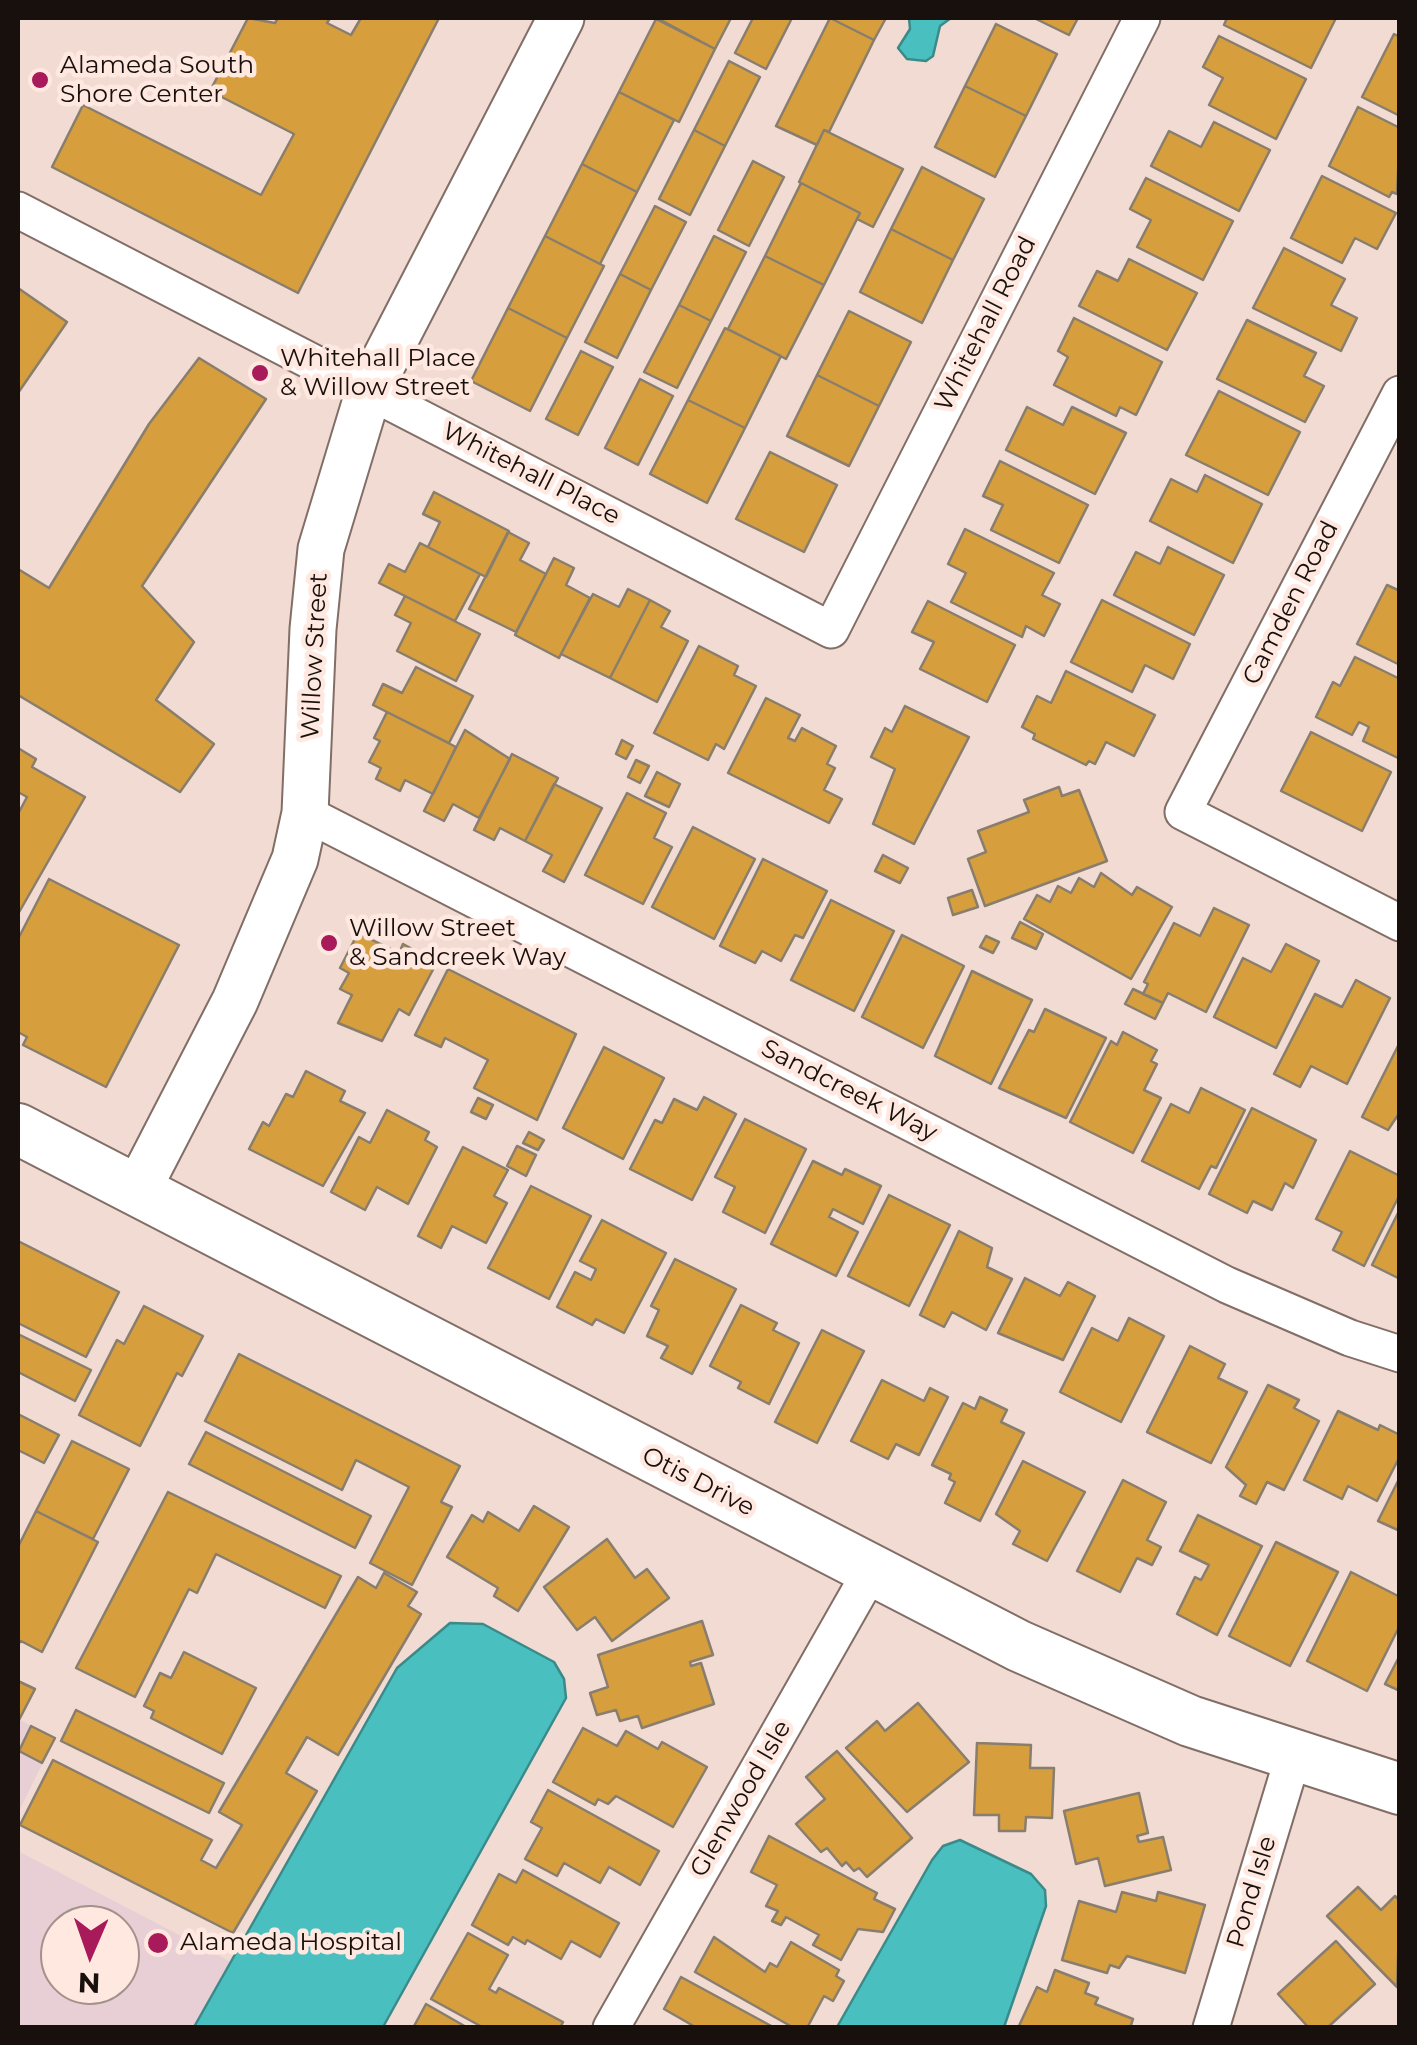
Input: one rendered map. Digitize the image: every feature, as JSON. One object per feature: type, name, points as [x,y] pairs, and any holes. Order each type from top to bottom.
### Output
[{"type":"main road","name":"Otis Drive","points":[[18,1130],[1082,1676],[1190,1721],[1400,1789]]},
{"type":"street","name":"Willow Street","points":[[137,1191],[273,919],[294,859],[305,813],[312,629],[321,549],[370,390],[561,18]]},
{"type":"street","name":"Whitehall Road","points":[[831,630],[1142,18]]},
{"type":"street","name":"Whitehall Place","points":[[18,210],[831,630]]},
{"type":"street","name":"Camden Road","points":[[1400,394],[1182,812],[1400,923]]},
{"type":"street","name":"Sandcreek Way","points":[[305,813],[1227,1285],[1400,1354]]},
{"type":"street","name":"Glenwood Isle","points":[[611,2028],[871,1571]]},
{"type":"street","name":"Pond Isle","points":[[1212,2028],[1294,1757]]},
{"type":"shaded area","points":[[18,1719],[55,1738],[18,1813]]},
{"type":"shaded area","name":"Alameda Hospital","points":[[18,1851],[122,1905],[40,1905],[40,2005],[140,2005],[140,1915],[231,1962],[194,2027],[18,2027]]},
{"type":"water","points":[[909,18],[951,18],[940,26],[933,56],[926,61],[907,59],[898,48],[910,29]]},
{"type":"water","points":[[450,1623],[483,1624],[554,1662],[564,1679],[566,1698],[383,2027],[194,2027],[397,1668]]},
{"type":"water","points":[[960,1840],[1031,1874],[1045,1890],[1046,1906],[1004,2027],[837,2027],[932,1860],[943,1846]]},
{"type":"building","points":[[248,18],[275,23],[278,18],[330,18],[327,23],[351,35],[361,18],[439,18],[298,293],[52,167],[83,105],[261,195],[294,134],[210,91]]},
{"type":"building","points":[[657,18],[731,18],[715,49]]},
{"type":"building","points":[[753,18],[792,18],[766,69],[735,53]]},
{"type":"building","points":[[830,18],[874,40],[829,132],[824,130],[817,145],[776,126]]},
{"type":"building","points":[[830,18],[886,18],[874,40]]},
{"type":"building","points":[[1034,18],[1078,18],[1069,35]]},
{"type":"building","points":[[1227,18],[1336,18],[1311,68],[1224,25]]},
{"type":"building","points":[[656,19],[715,49],[679,122],[619,92]]},
{"type":"building","points":[[996,24],[1057,54],[1026,116],[965,86]]},
{"type":"building","points":[[1394,34],[1400,37],[1400,116],[1362,97]]},
{"type":"building","points":[[1219,36],[1306,79],[1276,139],[1209,105],[1223,78],[1203,67]]},
{"type":"building","points":[[729,61],[760,77],[725,146],[694,130]]},
{"type":"building","points":[[965,86],[1026,116],[995,177],[935,147]]},
{"type":"building","points":[[619,92],[674,120],[637,192],[582,164]]},
{"type":"building","points":[[1358,107],[1400,128],[1397,194],[1392,192],[1389,197],[1329,166]]},
{"type":"building","points":[[1214,122],[1270,150],[1239,211],[1151,166],[1169,131],[1201,147]]},
{"type":"building","points":[[694,130],[725,146],[690,215],[659,199]]},
{"type":"building","points":[[824,130],[903,169],[873,227],[857,219],[860,213],[799,182]]},
{"type":"building","points":[[753,161],[784,177],[749,246],[718,230]]},
{"type":"building","points":[[582,164],[637,192],[600,264],[545,236]]},
{"type":"building","points":[[922,167],[984,199],[953,260],[891,229]]},
{"type":"building","points":[[1322,176],[1396,213],[1377,249],[1355,238],[1342,263],[1291,238]]},
{"type":"building","points":[[1146,178],[1233,221],[1203,280],[1137,247],[1151,220],[1130,209]]},
{"type":"building","points":[[801,183],[860,213],[824,285],[765,256]]},
{"type":"building","points":[[655,206],[686,222],[651,290],[620,274]]},
{"type":"building","points":[[891,229],[953,260],[922,323],[860,292]]},
{"type":"building","points":[[545,236],[604,266],[567,338],[508,308]]},
{"type":"building","points":[[714,236],[746,252],[711,321],[679,305]]},
{"type":"building","points":[[1284,248],[1345,279],[1331,305],[1357,318],[1341,351],[1253,308]]},
{"type":"building","points":[[765,256],[824,285],[786,359],[728,329]]},
{"type":"building","points":[[1129,259],[1197,293],[1167,350],[1079,306],[1097,271],[1118,281]]},
{"type":"building","points":[[620,274],[651,290],[617,358],[585,342]]},
{"type":"building","points":[[18,288],[67,322],[18,393]]},
{"type":"building","points":[[679,305],[711,321],[677,388],[644,372]]},
{"type":"building","points":[[508,308],[567,338],[530,411],[471,381]]},
{"type":"building","points":[[849,311],[911,342],[879,406],[817,375]]},
{"type":"building","points":[[1074,318],[1162,362],[1136,415],[1120,407],[1116,416],[1054,385],[1068,357],[1058,351]]},
{"type":"building","points":[[1247,320],[1316,353],[1304,376],[1324,386],[1305,422],[1217,379]]},
{"type":"building","points":[[725,328],[781,356],[745,428],[688,400]]},
{"type":"building","points":[[581,351],[613,367],[578,435],[546,419]]},
{"type":"building","points":[[199,358],[266,399],[142,586],[194,642],[156,700],[214,744],[180,792],[18,695],[18,569],[49,588],[149,424]]},
{"type":"building","points":[[817,375],[879,406],[849,466],[787,436]]},
{"type":"building","points":[[640,379],[673,396],[638,465],[605,448]]},
{"type":"building","points":[[1219,391],[1300,432],[1268,495],[1186,455]]},
{"type":"building","points":[[688,400],[745,428],[707,503],[650,474]]},
{"type":"building","points":[[1027,407],[1063,425],[1072,407],[1126,433],[1095,494],[1006,450]]},
{"type":"building","points":[[770,452],[837,485],[804,552],[736,519]]},
{"type":"building","points":[[1000,461],[1088,505],[1059,563],[991,530],[1003,505],[983,496]]},
{"type":"building","points":[[1205,475],[1262,504],[1233,563],[1150,521],[1171,479],[1197,492]]},
{"type":"building","points":[[434,492],[509,531],[486,577],[428,547],[440,522],[423,514]]},
{"type":"building","points":[[965,529],[1054,573],[1042,595],[1060,604],[1044,636],[1026,626],[1022,637],[951,602],[966,573],[948,564]]},
{"type":"building","points":[[508,532],[529,543],[520,560],[546,574],[516,632],[469,609]]},
{"type":"building","points":[[420,543],[480,574],[455,621],[379,583],[389,564],[405,572]]},
{"type":"building","points":[[1168,547],[1224,575],[1194,635],[1114,595],[1136,552],[1160,564]]},
{"type":"building","points":[[554,558],[574,568],[566,585],[590,598],[559,658],[515,635]]},
{"type":"building","points":[[1387,585],[1400,591],[1400,665],[1357,644]]},
{"type":"building","points":[[628,589],[650,600],[610,678],[561,654],[593,594],[619,607]]},
{"type":"building","points":[[405,596],[480,634],[456,681],[397,651],[411,623],[395,615]]},
{"type":"building","points":[[650,600],[670,611],[661,627],[688,641],[657,702],[610,678]]},
{"type":"building","points":[[1102,600],[1190,644],[1173,679],[1145,665],[1132,692],[1071,662]]},
{"type":"building","points":[[928,601],[1015,645],[987,702],[920,669],[934,642],[912,632]]},
{"type":"building","points":[[699,646],[738,666],[734,675],[756,686],[724,749],[716,744],[708,760],[654,733]]},
{"type":"building","points":[[1355,657],[1400,679],[1400,759],[1363,741],[1369,727],[1359,722],[1352,735],[1316,717],[1333,682],[1340,686]]},
{"type":"building","points":[[416,667],[473,696],[449,743],[373,705],[383,684],[402,693]]},
{"type":"building","points":[[1066,671],[1155,715],[1134,756],[1106,742],[1095,764],[1089,761],[1086,765],[1033,739],[1035,734],[1022,727],[1037,696],[1051,703]]},
{"type":"building","points":[[766,698],[800,715],[788,738],[795,741],[802,728],[836,746],[827,764],[835,768],[824,790],[842,799],[829,823],[728,773]]},
{"type":"building","points":[[905,706],[969,737],[914,844],[873,824],[895,769],[871,757],[885,728],[892,732]]},
{"type":"building","points":[[387,712],[456,747],[433,794],[405,780],[400,791],[376,779],[381,768],[369,762],[380,741],[374,738]]},
{"type":"building","points":[[465,730],[510,759],[479,818],[453,804],[444,821],[424,811]]},
{"type":"building","points":[[1311,732],[1391,772],[1362,831],[1281,791]]},
{"type":"building","points":[[622,740],[633,746],[626,759],[616,754]]},
{"type":"building","points":[[18,748],[36,759],[32,767],[85,797],[18,914],[18,814],[27,797],[18,792]]},
{"type":"building","points":[[512,754],[558,778],[525,841],[500,828],[494,840],[474,830]]},
{"type":"building","points":[[636,760],[649,766],[640,783],[628,777]]},
{"type":"building","points":[[657,772],[680,784],[669,807],[645,796]]},
{"type":"building","points":[[554,784],[602,808],[564,882],[543,871],[552,855],[525,841]]},
{"type":"building","points":[[1059,787],[1062,796],[1079,790],[1107,861],[985,906],[968,859],[986,852],[978,831],[1029,812],[1024,800]]},
{"type":"building","points":[[627,793],[666,813],[654,838],[672,847],[643,904],[585,875]]},
{"type":"building","points":[[693,827],[755,859],[714,939],[652,907]]},
{"type":"building","points":[[883,855],[908,868],[900,883],[875,871]]},
{"type":"building","points":[[763,859],[827,891],[803,938],[795,935],[781,961],[762,951],[755,963],[720,946]]},
{"type":"building","points":[[1101,873],[1132,895],[1137,887],[1172,907],[1131,979],[1024,919],[1037,895],[1050,902],[1058,886],[1071,893],[1079,878],[1094,887]]},
{"type":"building","points":[[49,879],[179,945],[106,1087],[23,1045],[27,1037],[18,1032],[18,939]]},
{"type":"building","points":[[972,890],[978,907],[953,915],[948,898]]},
{"type":"building","points":[[831,900],[894,931],[854,1011],[791,980]]},
{"type":"building","points":[[1214,908],[1249,925],[1206,1012],[1168,993],[1163,1003],[1143,994],[1148,984],[1144,982],[1174,923],[1200,936]]},
{"type":"building","points":[[1020,922],[1043,934],[1036,949],[1012,938]]},
{"type":"building","points":[[358,933],[399,953],[403,944],[437,962],[409,1015],[399,1009],[382,1041],[338,1023],[352,995],[340,989],[349,973],[340,968]]},
{"type":"building","points":[[902,935],[964,966],[923,1048],[862,1017]]},
{"type":"building","points":[[986,936],[999,942],[993,953],[980,947]]},
{"type":"building","points":[[1286,944],[1319,961],[1276,1048],[1214,1017],[1243,958],[1271,972]]},
{"type":"building","points":[[448,969],[576,1034],[537,1120],[474,1088],[488,1060],[445,1038],[441,1047],[415,1035]]},
{"type":"building","points":[[972,971],[1032,1000],[991,1084],[935,1056]]},
{"type":"building","points":[[1356,980],[1390,998],[1347,1084],[1311,1066],[1300,1087],[1274,1074],[1315,994],[1342,1007]]},
{"type":"building","points":[[1133,989],[1163,1003],[1155,1019],[1125,1004]]},
{"type":"building","points":[[1045,1009],[1106,1038],[1066,1118],[999,1088],[1029,1030],[1034,1032]]},
{"type":"building","points":[[1123,1032],[1157,1050],[1151,1061],[1157,1064],[1144,1090],[1161,1098],[1133,1153],[1070,1122],[1111,1041],[1117,1045]]},
{"type":"building","points":[[1400,1042],[1400,1112],[1388,1130],[1362,1117]]},
{"type":"building","points":[[604,1047],[664,1078],[623,1159],[563,1128]]},
{"type":"building","points":[[306,1071],[345,1091],[340,1101],[365,1113],[323,1186],[249,1149],[263,1122],[269,1126],[286,1094],[293,1097]]},
{"type":"building","points":[[1201,1088],[1245,1110],[1216,1168],[1211,1166],[1199,1189],[1142,1161],[1171,1104],[1189,1113]]},
{"type":"building","points":[[704,1097],[736,1114],[692,1200],[630,1169],[655,1120],[662,1123],[674,1099],[697,1110]]},
{"type":"building","points":[[478,1098],[493,1105],[486,1119],[471,1112]]},
{"type":"building","points":[[1252,1108],[1316,1140],[1293,1188],[1285,1183],[1272,1210],[1253,1201],[1247,1213],[1209,1194]]},
{"type":"building","points":[[387,1110],[429,1132],[425,1140],[437,1147],[408,1204],[377,1187],[365,1210],[331,1192],[359,1137],[370,1143]]},
{"type":"building","points":[[745,1119],[806,1149],[765,1233],[723,1212],[735,1187],[715,1177]]},
{"type":"building","points":[[529,1132],[544,1140],[538,1150],[523,1143]]},
{"type":"building","points":[[517,1146],[536,1155],[526,1176],[507,1166]]},
{"type":"building","points":[[463,1147],[508,1170],[494,1196],[507,1203],[486,1243],[452,1226],[441,1248],[418,1236]]},
{"type":"building","points":[[1350,1151],[1400,1176],[1400,1194],[1364,1266],[1333,1250],[1342,1232],[1316,1219]]},
{"type":"building","points":[[813,1161],[842,1175],[845,1169],[881,1186],[863,1224],[833,1209],[829,1217],[858,1232],[836,1276],[771,1244]]},
{"type":"building","points":[[531,1186],[591,1216],[549,1299],[488,1268]]},
{"type":"building","points":[[889,1195],[950,1225],[909,1306],[848,1276]]},
{"type":"building","points":[[1400,1209],[1400,1279],[1372,1265]]},
{"type":"building","points":[[602,1220],[666,1253],[624,1333],[596,1319],[592,1325],[557,1307],[575,1272],[591,1280],[596,1269],[580,1261]]},
{"type":"building","points":[[959,1231],[992,1248],[987,1267],[1012,1279],[986,1330],[952,1312],[944,1327],[920,1315]]},
{"type":"building","points":[[18,1241],[119,1292],[86,1357],[18,1323]]},
{"type":"building","points":[[675,1259],[736,1289],[692,1374],[661,1358],[668,1346],[647,1336],[659,1310],[651,1306]]},
{"type":"building","points":[[1025,1278],[1060,1296],[1068,1282],[1095,1296],[1063,1360],[998,1333]]},
{"type":"building","points":[[741,1305],[777,1323],[773,1330],[799,1343],[769,1404],[738,1388],[741,1382],[710,1366]]},
{"type":"building","points":[[144,1306],[203,1336],[182,1376],[177,1373],[140,1446],[79,1415],[117,1340],[124,1344]]},
{"type":"building","points":[[1129,1318],[1164,1336],[1121,1422],[1060,1392],[1092,1328],[1118,1341]]},
{"type":"building","points":[[822,1330],[864,1351],[817,1443],[775,1422]]},
{"type":"building","points":[[18,1334],[91,1370],[75,1401],[18,1372]]},
{"type":"building","points":[[1190,1346],[1225,1364],[1218,1378],[1247,1392],[1211,1463],[1147,1432]]},
{"type":"building","points":[[239,1354],[460,1466],[441,1502],[452,1507],[412,1585],[370,1563],[409,1487],[356,1460],[342,1490],[205,1421]]},
{"type":"building","points":[[882,1380],[924,1401],[930,1388],[948,1397],[919,1455],[896,1444],[888,1459],[851,1441]]},
{"type":"building","points":[[1268,1385],[1299,1400],[1294,1408],[1319,1421],[1284,1490],[1267,1482],[1256,1504],[1240,1496],[1246,1485],[1226,1467]]},
{"type":"building","points":[[980,1397],[1007,1410],[1001,1422],[1024,1433],[980,1521],[945,1503],[955,1482],[949,1479],[951,1474],[932,1465],[963,1403],[975,1409]]},
{"type":"building","points":[[1338,1411],[1378,1430],[1380,1425],[1400,1435],[1400,1456],[1377,1501],[1348,1486],[1342,1499],[1304,1480]]},
{"type":"building","points":[[18,1414],[59,1435],[44,1463],[18,1450]]},
{"type":"building","points":[[206,1432],[371,1516],[355,1548],[189,1464]]},
{"type":"building","points":[[72,1441],[129,1469],[93,1539],[36,1511]]},
{"type":"building","points":[[1023,1461],[1085,1492],[1047,1561],[1013,1544],[1020,1531],[996,1514]]},
{"type":"building","points":[[1400,1477],[1400,1531],[1378,1521]]},
{"type":"building","points":[[1123,1480],[1166,1502],[1147,1540],[1161,1547],[1152,1565],[1137,1558],[1120,1592],[1077,1571]]},
{"type":"building","points":[[168,1492],[341,1576],[325,1608],[216,1554],[197,1593],[189,1589],[135,1697],[76,1668]]},
{"type":"building","points":[[534,1506],[569,1527],[518,1611],[494,1596],[498,1588],[447,1557],[472,1515],[483,1522],[488,1512],[519,1531]]},
{"type":"building","points":[[36,1511],[98,1542],[42,1652],[21,1641],[18,1644],[18,1547]]},
{"type":"building","points":[[1198,1515],[1262,1546],[1217,1635],[1177,1614],[1195,1577],[1201,1580],[1209,1565],[1180,1551]]},
{"type":"building","points":[[607,1539],[635,1578],[647,1569],[669,1598],[612,1641],[595,1617],[577,1630],[544,1587]]},
{"type":"building","points":[[1276,1542],[1338,1572],[1290,1666],[1229,1636]]},
{"type":"building","points":[[1351,1572],[1400,1597],[1400,1625],[1367,1691],[1307,1661]]},
{"type":"building","points":[[384,1573],[417,1592],[408,1606],[421,1614],[338,1755],[307,1737],[286,1773],[317,1791],[233,1933],[20,1825],[53,1760],[212,1840],[201,1860],[216,1868],[242,1825],[219,1812],[358,1577],[376,1588]]},
{"type":"building","points":[[702,1621],[713,1655],[690,1662],[691,1666],[701,1663],[714,1704],[642,1728],[638,1716],[620,1721],[616,1710],[597,1715],[590,1693],[608,1687],[598,1655]]},
{"type":"building","points":[[184,1652],[256,1688],[222,1754],[151,1718],[154,1711],[144,1706],[160,1673],[171,1678]]},
{"type":"building","points":[[1400,1655],[1400,1691],[1385,1684]]},
{"type":"building","points":[[18,1681],[35,1689],[19,1720],[18,1719]]},
{"type":"building","points":[[918,1703],[969,1762],[907,1812],[846,1748],[877,1721],[885,1731]]},
{"type":"building","points":[[76,1710],[224,1783],[209,1813],[61,1741]]},
{"type":"building","points":[[31,1726],[55,1738],[42,1763],[19,1751]]},
{"type":"building","points":[[583,1728],[617,1746],[626,1731],[658,1749],[662,1742],[707,1767],[673,1827],[616,1796],[608,1804],[598,1799],[595,1805],[553,1782]]},
{"type":"building","points":[[977,1743],[1031,1745],[1030,1768],[1054,1768],[1052,1818],[1026,1817],[1025,1831],[999,1831],[999,1815],[974,1815]]},
{"type":"building","points":[[837,1751],[912,1838],[867,1877],[846,1862],[842,1866],[827,1848],[821,1852],[796,1824],[825,1799],[806,1777]]},
{"type":"building","points":[[548,1790],[659,1851],[640,1885],[609,1867],[600,1883],[564,1863],[557,1876],[525,1859],[542,1828],[531,1822]]},
{"type":"building","points":[[1139,1793],[1148,1833],[1137,1836],[1139,1842],[1163,1837],[1171,1870],[1105,1886],[1098,1858],[1076,1864],[1064,1811]]},
{"type":"building","points":[[769,1836],[877,1893],[874,1899],[895,1909],[883,1932],[858,1929],[841,1960],[813,1945],[819,1935],[786,1917],[781,1925],[772,1921],[778,1911],[766,1906],[777,1885],[751,1872]]},
{"type":"building","points":[[523,1870],[619,1923],[600,1957],[571,1941],[561,1959],[527,1940],[525,1944],[513,1937],[508,1945],[472,1925],[499,1874],[516,1883]]},
{"type":"building","points":[[1358,1887],[1381,1910],[1395,1896],[1400,1901],[1397,1987],[1327,1916]]},
{"type":"building","points":[[1122,1892],[1156,1901],[1158,1892],[1205,1905],[1185,1973],[1127,1956],[1119,1968],[1110,1965],[1107,1973],[1062,1960],[1079,1901],[1116,1912]]},
{"type":"building","points":[[468,1933],[508,1955],[489,1989],[496,1993],[499,1988],[563,2022],[560,2028],[484,2028],[431,1999]]},
{"type":"building","points":[[714,1937],[765,1972],[770,1963],[777,1967],[791,1942],[839,1970],[836,1976],[844,1981],[833,2001],[824,1996],[807,2028],[794,2028],[695,1972]]},
{"type":"building","points":[[1336,1941],[1375,1984],[1327,2028],[1309,2028],[1278,1994]]},
{"type":"building","points":[[1055,1970],[1089,1983],[1085,1993],[1098,1998],[1095,2004],[1133,2019],[1130,2028],[1018,2028],[1037,1987],[1047,1992]]},
{"type":"building","points":[[681,1977],[775,2028],[697,2028],[664,2009]]},
{"type":"building","points":[[426,2004],[468,2028],[413,2028]]},
{"type":"place","name":"Alameda South Shore Center","points":[[40,80]]},
{"type":"place","name":"Whitehall Place & Willow Street","points":[[260,373]]},
{"type":"place","name":"Willow Street & Sandcreek Way","points":[[329,943]]},
{"type":"place","name":"Alameda Hospital","points":[[158,1943]]}]
